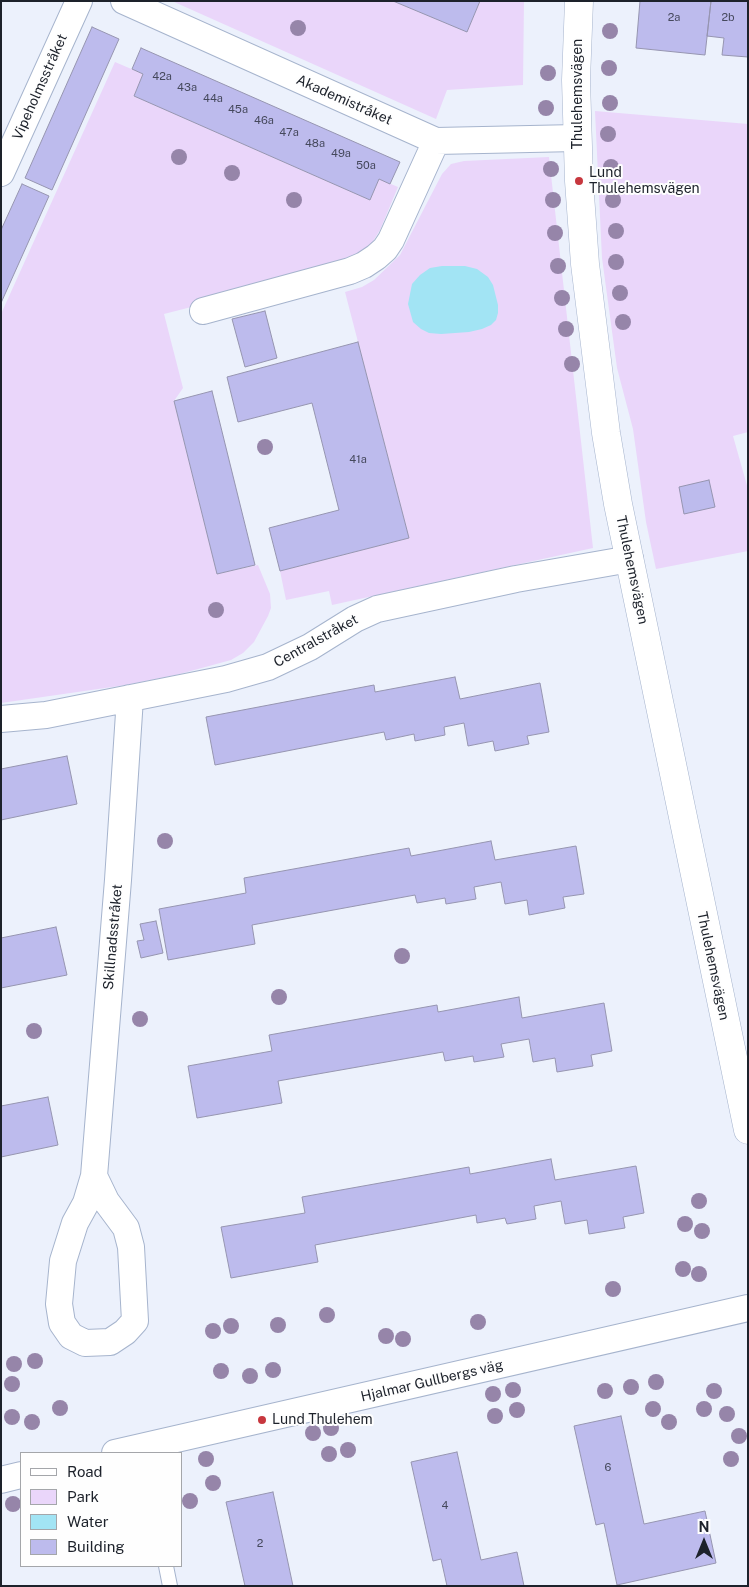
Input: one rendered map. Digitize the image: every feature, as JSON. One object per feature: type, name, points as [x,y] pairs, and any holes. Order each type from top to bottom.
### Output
[{"type":"street","name":"Vipeholmsstråket","points":[[1,173],[79,1]]},
{"type":"street","name":"Akademistråket","points":[[124,1],[436,141],[577,138]]},
{"type":"street","name":"Thulehemsvägen","points":[[579,1],[576,80],[577,138],[585,264],[606,433],[630,559],[744,1094],[748,1130]]},
{"type":"street","points":[[203,311],[350,271],[376,257],[391,240],[436,141]]},
{"type":"street","name":"Centralstråket","points":[[1,719],[46,715],[226,679],[268,667],[310,647],[355,619],[377,609],[516,579],[630,559]]},
{"type":"street","name":"Skillnadsstråket","points":[[94,1176],[106,1201],[126,1228],[131,1247],[135,1321],[125,1332],[110,1342],[85,1343],[71,1336],[62,1323],[59,1304],[63,1261],[75,1223],[86,1203],[94,1176],[118,880],[130,698]]},
{"type":"street","name":"Hjalmar Gullbergs väg","points":[[124,1452],[143,1450],[748,1308]]},
{"type":"street","points":[[1,1480],[20,1475]]},
{"type":"lane","points":[[166,1567],[170,1586]]},
{"type":"green space","points":[[172,1],[393,1],[467,32],[480,1],[524,1],[523,85],[447,90],[436,119]]},
{"type":"green space","points":[[115,62],[143,74],[134,96],[370,200],[379,179],[398,187],[380,230],[370,246],[339,269],[164,314],[183,388],[174,401],[217,574],[258,565],[270,594],[271,608],[254,642],[243,653],[231,660],[176,675],[126,685],[1,703],[1,314]]},
{"type":"green space","points":[[595,111],[748,124],[748,432],[733,436],[748,489],[748,551],[656,569],[646,522],[633,429],[617,368],[602,258]]},
{"type":"green space","points":[[549,157],[593,548],[332,605],[329,591],[286,600],[280,571],[409,538],[345,292],[362,287],[374,280],[400,255],[442,174],[451,164],[464,161]]},
{"type":"water","points":[[465,266],[477,269],[488,277],[493,285],[498,305],[496,320],[491,325],[469,332],[441,334],[429,333],[413,322],[408,304],[412,284],[430,268]]},
{"type":"building","points":[[393,1],[480,1],[467,32]]},
{"type":"building","points":[[640,1],[711,1],[705,55],[636,48]]},
{"type":"building","points":[[711,1],[748,1],[748,57],[722,55],[724,38],[707,36]]},
{"type":"building","points":[[92,27],[119,39],[52,190],[25,178]]},
{"type":"building","points":[[141,48],[400,162],[390,184],[379,179],[370,200],[134,96],[143,74],[132,69]]},
{"type":"building","points":[[22,184],[49,196],[1,303],[1,230]]},
{"type":"building","points":[[265,311],[277,358],[245,367],[232,319]]},
{"type":"building","points":[[358,342],[409,538],[280,571],[269,528],[339,510],[312,403],[238,422],[227,377]]},
{"type":"building","points":[[212,391],[255,565],[217,574],[174,401]]},
{"type":"building","points":[[709,480],[715,507],[684,514],[679,487]]},
{"type":"building","points":[[455,677],[460,699],[540,683],[549,732],[527,736],[529,744],[495,751],[493,741],[468,746],[464,723],[444,727],[445,735],[415,741],[414,734],[386,740],[384,732],[215,765],[206,717],[374,685],[375,692]]},
{"type":"building","points":[[67,756],[77,804],[1,820],[1,769]]},
{"type":"building","points":[[491,841],[495,860],[576,846],[584,894],[563,897],[565,908],[529,915],[527,900],[505,904],[501,882],[474,887],[476,899],[446,904],[445,898],[417,903],[415,895],[252,925],[255,944],[168,960],[159,909],[246,893],[244,878],[409,848],[411,856]]},
{"type":"building","points":[[156,921],[163,953],[141,958],[137,941],[144,940],[140,924]]},
{"type":"building","points":[[56,927],[67,975],[1,988],[1,938]]},
{"type":"building","points":[[519,997],[522,1018],[604,1003],[612,1051],[591,1055],[593,1066],[557,1072],[555,1058],[533,1062],[529,1039],[501,1044],[504,1057],[474,1062],[473,1056],[445,1061],[443,1052],[278,1081],[282,1103],[197,1118],[188,1066],[272,1051],[269,1035],[437,1005],[438,1012]]},
{"type":"building","points":[[48,1097],[58,1145],[1,1157],[1,1106]]},
{"type":"building","points":[[551,1159],[555,1180],[636,1166],[644,1213],[623,1217],[625,1228],[589,1234],[587,1220],[565,1224],[561,1201],[534,1206],[536,1219],[507,1224],[505,1218],[477,1223],[476,1215],[315,1245],[318,1262],[231,1278],[221,1227],[305,1213],[302,1197],[469,1167],[470,1174]]},
{"type":"building","points":[[621,1416],[644,1524],[705,1511],[716,1563],[617,1585],[604,1523],[596,1525],[574,1426]]},
{"type":"building","points":[[457,1452],[481,1560],[517,1552],[524,1586],[447,1586],[441,1559],[433,1561],[411,1462]]},
{"type":"building","points":[[273,1492],[293,1586],[245,1586],[226,1502]]},
{"type":"place","name":"Lund Thulehemsvägen","points":[[579,181]]},
{"type":"place","name":"Lund Thulehem","points":[[262,1420]]}]
